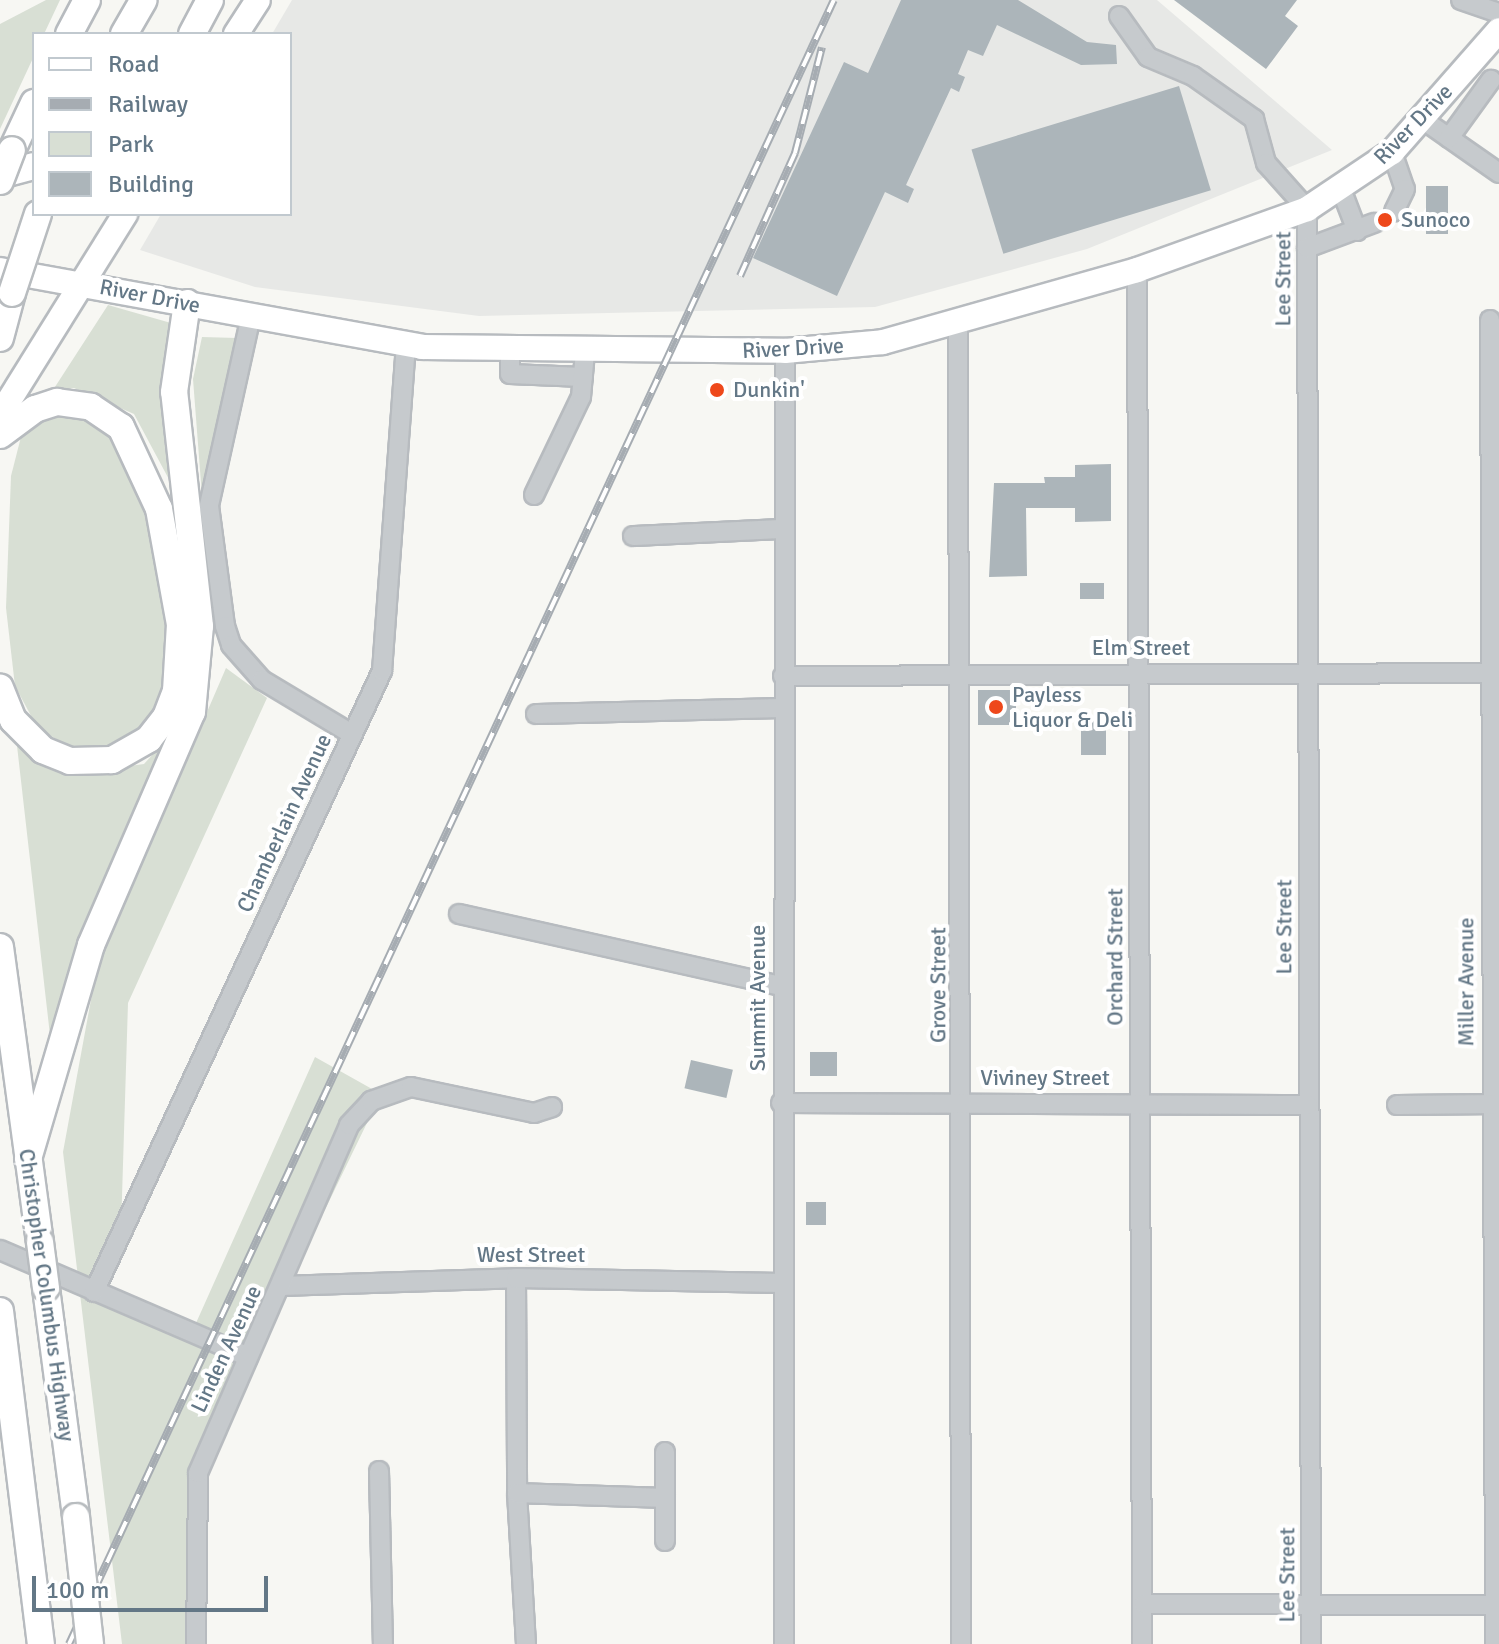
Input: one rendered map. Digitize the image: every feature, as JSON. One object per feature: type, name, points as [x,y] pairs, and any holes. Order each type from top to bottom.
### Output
[{"type":"highway","points":[[70,32],[87,0]]},
{"type":"highway","points":[[125,32],[144,0]]},
{"type":"highway","points":[[193,32],[210,0]]},
{"type":"highway","points":[[0,181],[32,107]]},
{"type":"highway","points":[[0,175],[32,167]]},
{"type":"highway","points":[[0,338],[6,282],[37,216]]},
{"type":"highway","points":[[28,1159],[91,945],[192,712],[200,626],[174,392],[187,303]]},
{"type":"highway","points":[[0,435],[35,409],[57,402],[91,407],[121,427],[159,509],[180,624],[176,691],[166,717],[149,739],[112,760],[84,763],[43,750],[13,720],[0,688]]},
{"type":"highway","name":"Christopher Columbus Highway","points":[[0,947],[90,1644]]},
{"type":"highway","points":[[0,1311],[41,1644]]},
{"type":"main road","points":[[237,32],[258,0]]},
{"type":"main road","name":"River Drive","points":[[6,282],[80,282],[406,345],[510,351],[541,364],[585,352],[785,351],[883,342],[958,326],[1137,270],[1307,209],[1392,152],[1497,30]]},
{"type":"main road","points":[[0,415],[124,216]]},
{"type":"street","points":[[1461,0],[1497,30]]},
{"type":"street","points":[[1119,16],[1148,57],[1193,76],[1254,119],[1266,163],[1307,209]]},
{"type":"street","points":[[1449,138],[1495,82],[1468,64]]},
{"type":"street","points":[[1422,119],[1499,173]]},
{"type":"street","points":[[1392,152],[1405,189],[1394,212]]},
{"type":"street","points":[[1307,248],[1366,227],[1341,189]]},
{"type":"street","name":"Lee Street","points":[[1307,209],[1311,1644]]},
{"type":"street","name":"Orchard Street","points":[[1137,270],[1142,1644]]},
{"type":"street","points":[[251,316],[209,506],[225,626],[231,645],[262,680],[352,734]]},
{"type":"street","name":"Miller Avenue","points":[[1490,320],[1495,673],[1495,1644]]},
{"type":"street","name":"Grove Street","points":[[958,326],[961,1644]]},
{"type":"street","name":"Chamberlain Avenue","points":[[94,1292],[352,734],[387,649],[406,345]]},
{"type":"street","name":"Summit Avenue","points":[[784,1644],[781,986],[785,351]]},
{"type":"street","points":[[534,495],[568,433],[583,377],[585,352]]},
{"type":"street","points":[[541,364],[583,377]]},
{"type":"street","points":[[633,536],[782,529]]},
{"type":"street","name":"Elm Street","points":[[783,676],[1138,672],[1495,673]]},
{"type":"street","points":[[536,714],[783,708]]},
{"type":"street","points":[[459,914],[781,986]]},
{"type":"street","name":"Linden Avenue","points":[[196,1644],[198,1473],[349,1125],[378,1097],[411,1087],[534,1113],[552,1107]]},
{"type":"street","name":"Viviney Street","points":[[781,1103],[1308,1105]]},
{"type":"street","points":[[1397,1105],[1494,1104]]},
{"type":"street","points":[[2,1251],[248,1357]]},
{"type":"street","points":[[516,1278],[517,1493],[526,1644]]},
{"type":"street","name":"West Street","points":[[281,1286],[516,1278],[781,1283]]},
{"type":"street","points":[[665,1452],[665,1541]]},
{"type":"street","points":[[379,1471],[383,1644]]},
{"type":"street","points":[[517,1493],[665,1498]]},
{"type":"street","points":[[1144,1604],[1497,1605]]},
{"type":"shaded area","points":[[292,0],[1157,0],[1332,150],[1087,249],[875,307],[479,316],[255,287],[140,250],[160,216],[292,216],[292,32],[273,32]]},
{"type":"green space","points":[[46,0],[60,0],[45,32],[32,32],[32,60],[0,129],[0,24]]},
{"type":"green space","points":[[108,305],[171,323],[165,415],[172,485],[134,414],[74,388],[53,390]]},
{"type":"green space","points":[[202,337],[237,338],[202,496],[193,379]]},
{"type":"green space","points":[[52,414],[90,419],[123,450],[155,526],[170,606],[172,671],[158,719],[124,749],[78,753],[37,727],[15,686],[6,608],[11,476],[23,429]]},
{"type":"green space","points":[[226,668],[267,698],[128,1003],[121,1229],[96,1292],[192,1332],[315,1057],[381,1094],[198,1472],[195,1644],[122,1644],[63,1152],[97,967]]},
{"type":"green space","points":[[183,721],[51,1044],[16,737],[79,773],[144,764]]},
{"type":"building","points":[[901,0],[1018,0],[1087,42],[1116,45],[1117,64],[1081,65],[997,25],[983,56],[968,50],[958,74],[965,77],[959,92],[951,88],[906,185],[914,189],[908,203],[885,192],[837,296],[753,258],[844,62],[868,73]]},
{"type":"building","points":[[1174,0],[1297,0],[1285,16],[1298,26],[1266,69]]},
{"type":"building","points":[[1179,86],[1211,190],[1003,254],[971,149]]},
{"type":"building","points":[[1426,186],[1448,186],[1448,234],[1426,234]]},
{"type":"building","points":[[1111,464],[1111,521],[1075,522],[1075,508],[1026,508],[1027,576],[989,577],[994,483],[1045,483],[1044,477],[1075,477],[1075,465]]},
{"type":"building","points":[[1080,583],[1104,583],[1104,599],[1080,599]]},
{"type":"building","name":"Payless Liquor & Deli","points":[[978,690],[1016,690],[1016,725],[978,725]]},
{"type":"building","points":[[1081,719],[1106,719],[1106,755],[1081,755]]},
{"type":"building","points":[[810,1052],[837,1052],[837,1076],[810,1076]]},
{"type":"building","points":[[691,1060],[733,1070],[726,1098],[684,1088]]},
{"type":"building","points":[[806,1202],[826,1202],[826,1225],[806,1225]]},
{"type":"railway","points":[[69,1644],[834,0]]},
{"type":"railway","points":[[740,276],[795,153],[822,47]]},
{"type":"place","name":"Sunoco","points":[[1385,220]]},
{"type":"place","name":"Dunkin'","points":[[717,390]]},
{"type":"place","name":"Payless Liquor & Deli","points":[[996,707]]}]
